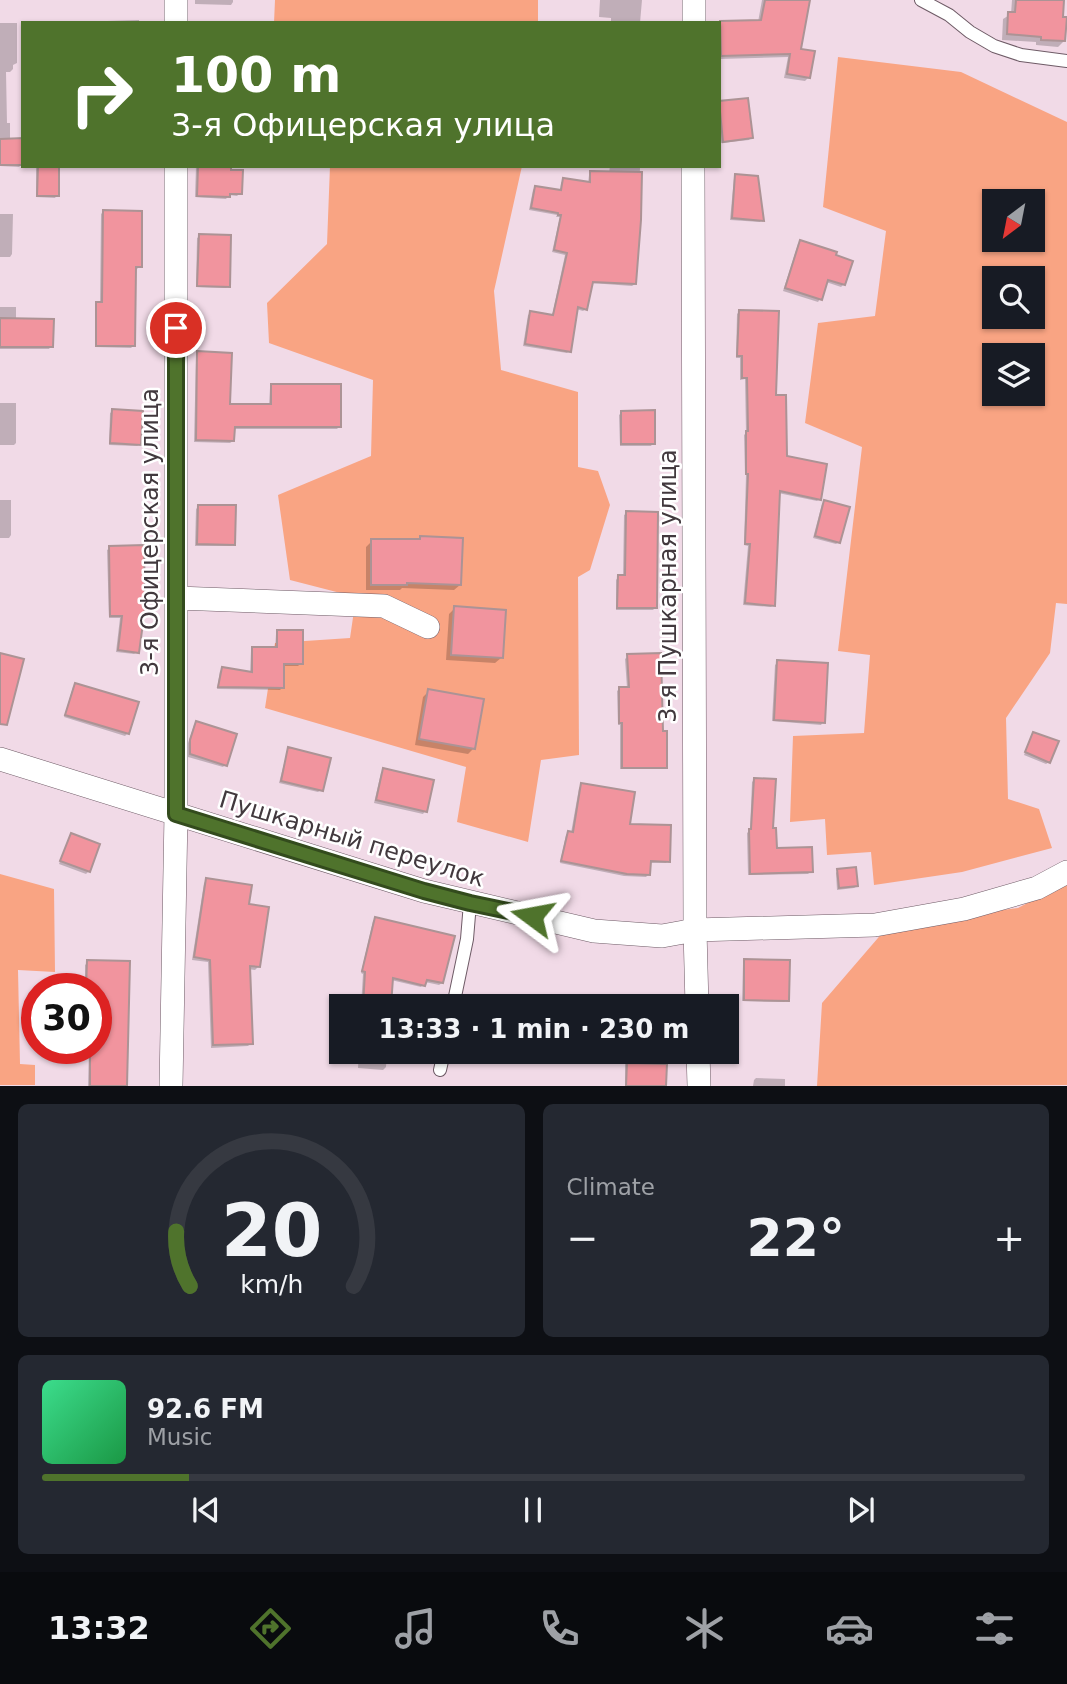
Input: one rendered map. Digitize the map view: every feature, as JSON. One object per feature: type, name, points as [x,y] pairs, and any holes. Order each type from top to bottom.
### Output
[{"type":"street","points":[[176,0],[176,21]]},
{"type":"street","points":[[694,0],[694,21]]},
{"type":"street","name":"3-я Офицерская улица","points":[[171,1086],[176,814],[176,168]]},
{"type":"street","name":"3-я Пушкарная улица","points":[[693,168],[697,994]]},
{"type":"street","points":[[177,598],[384,606],[428,627]]},
{"type":"street","name":"Пушкарный переулок","points":[[0,759],[424,891],[594,931],[662,936],[695,930],[875,925],[964,909],[1037,888],[1067,872]]},
{"type":"street","points":[[698,1064],[699,1086]]},
{"type":"lane","points":[[921,0],[994,46],[1021,55],[1067,61]]},
{"type":"lane","points":[[456,994],[467,939],[470,903]]},
{"type":"lane","points":[[440,1070],[441,1064]]},
{"type":"shaded area","points":[[275,0],[538,0],[538,21],[274,21]]},
{"type":"shaded area","points":[[838,57],[961,72],[1067,122],[1067,604],[1056,603],[1050,653],[1006,718],[1008,799],[1039,809],[1052,848],[962,872],[874,885],[871,852],[827,855],[825,819],[790,822],[793,736],[864,733],[870,655],[838,651],[862,447],[805,423],[818,323],[875,316],[886,231],[823,207]]},
{"type":"shaded area","points":[[330,168],[522,168],[494,291],[501,370],[578,392],[578,467],[598,471],[610,505],[590,570],[578,577],[579,755],[541,760],[528,842],[457,822],[466,767],[265,708],[275,643],[350,638],[356,597],[290,580],[278,495],[371,456],[373,380],[269,343],[267,303],[327,244]]},
{"type":"shaded area","points":[[0,874],[54,889],[55,972],[18,970],[20,1064],[35,1065],[35,1085],[0,1085]]},
{"type":"shaded area","points":[[1067,882],[1067,1085],[817,1086],[822,1003],[890,924],[1018,908]]},
{"type":"building","points":[[765,0],[810,0],[801,49],[815,51],[810,78],[787,74],[790,54],[721,56],[720,21],[761,20]]},
{"type":"building","points":[[1016,0],[1064,0],[1063,17],[1067,17],[1065,41],[1007,34],[1008,12],[1015,12]]},
{"type":"building","points":[[748,98],[753,138],[723,142],[721,101]]},
{"type":"building","points":[[21,138],[21,165],[0,165],[0,139]]},
{"type":"building","points":[[38,168],[59,168],[59,196],[37,196]]},
{"type":"building","points":[[198,168],[243,170],[242,194],[230,194],[230,197],[197,196]]},
{"type":"building","points":[[590,171],[642,172],[636,284],[593,282],[587,310],[578,307],[571,352],[525,344],[530,311],[553,315],[567,253],[554,250],[561,215],[531,208],[535,186],[561,190],[563,178],[590,182]]},
{"type":"building","points":[[735,174],[758,176],[764,221],[732,218]]},
{"type":"building","points":[[103,210],[142,211],[142,267],[136,267],[135,346],[96,346],[96,302],[102,302]]},
{"type":"building","points":[[199,234],[231,235],[230,287],[197,286]]},
{"type":"building","points":[[800,240],[837,252],[836,255],[853,261],[845,285],[828,280],[822,300],[785,288]]},
{"type":"building","points":[[739,310],[779,311],[776,395],[786,395],[787,456],[827,464],[821,500],[780,491],[775,606],[745,603],[750,544],[745,544],[748,474],[747,378],[742,378],[742,356],[737,356]]},
{"type":"building","points":[[0,318],[54,319],[53,347],[0,347]]},
{"type":"building","points":[[197,351],[232,353],[230,404],[271,404],[271,384],[341,384],[341,427],[235,427],[234,441],[196,440]]},
{"type":"building","points":[[112,409],[143,411],[141,445],[110,443]]},
{"type":"building","points":[[655,410],[655,444],[621,444],[621,411]]},
{"type":"building","points":[[824,500],[850,507],[840,543],[815,536]]},
{"type":"building","points":[[198,505],[236,505],[235,545],[197,544]]},
{"type":"building","points":[[626,511],[658,512],[657,608],[617,608],[618,575],[625,575]]},
{"type":"building","points":[[420,536],[463,538],[461,585],[371,585],[371,539],[420,539]]},
{"type":"building","points":[[144,545],[145,608],[139,653],[118,650],[122,616],[110,616],[109,546]]},
{"type":"building","points":[[454,606],[506,610],[503,658],[451,655]]},
{"type":"building","points":[[277,630],[303,630],[303,664],[284,664],[284,688],[218,687],[222,667],[252,672],[252,647],[277,647]]},
{"type":"building","points":[[0,653],[24,659],[7,725],[0,724]]},
{"type":"building","points":[[661,653],[667,768],[622,768],[619,687],[629,687],[627,654]]},
{"type":"building","points":[[777,660],[828,663],[825,723],[774,720]]},
{"type":"building","points":[[75,683],[139,702],[129,734],[65,715]]},
{"type":"building","points":[[428,689],[484,699],[475,749],[419,739]]},
{"type":"building","points":[[196,721],[237,734],[227,766],[190,754],[190,740]]},
{"type":"building","points":[[1033,732],[1059,741],[1050,763],[1025,752]]},
{"type":"building","points":[[288,747],[331,758],[323,791],[281,781]]},
{"type":"building","points":[[383,768],[434,780],[427,812],[376,800]]},
{"type":"building","points":[[754,778],[776,779],[773,828],[776,828],[777,848],[812,847],[813,872],[750,874],[749,829]]},
{"type":"building","points":[[581,783],[635,792],[630,824],[671,825],[670,862],[651,861],[650,875],[627,874],[561,861],[568,831],[573,832]]},
{"type":"building","points":[[71,833],[100,844],[90,872],[60,861]]},
{"type":"building","points":[[856,867],[858,886],[839,888],[837,869]]},
{"type":"building","points":[[206,878],[252,885],[249,904],[269,907],[260,967],[250,966],[253,1044],[213,1045],[210,960],[194,957]]},
{"type":"building","points":[[375,917],[455,936],[443,983],[427,980],[425,986],[393,978],[392,994],[364,994],[365,972],[362,971]]},
{"type":"building","points":[[744,959],[790,960],[789,1001],[744,1000]]},
{"type":"building","points":[[87,960],[130,961],[127,1086],[90,1086],[90,1064],[112,1064],[112,973],[87,973]]},
{"type":"building","points":[[627,1064],[667,1064],[666,1086],[626,1086]]},
{"type":"route","points":[[176,328],[176,814],[424,891],[532,916]]}]
